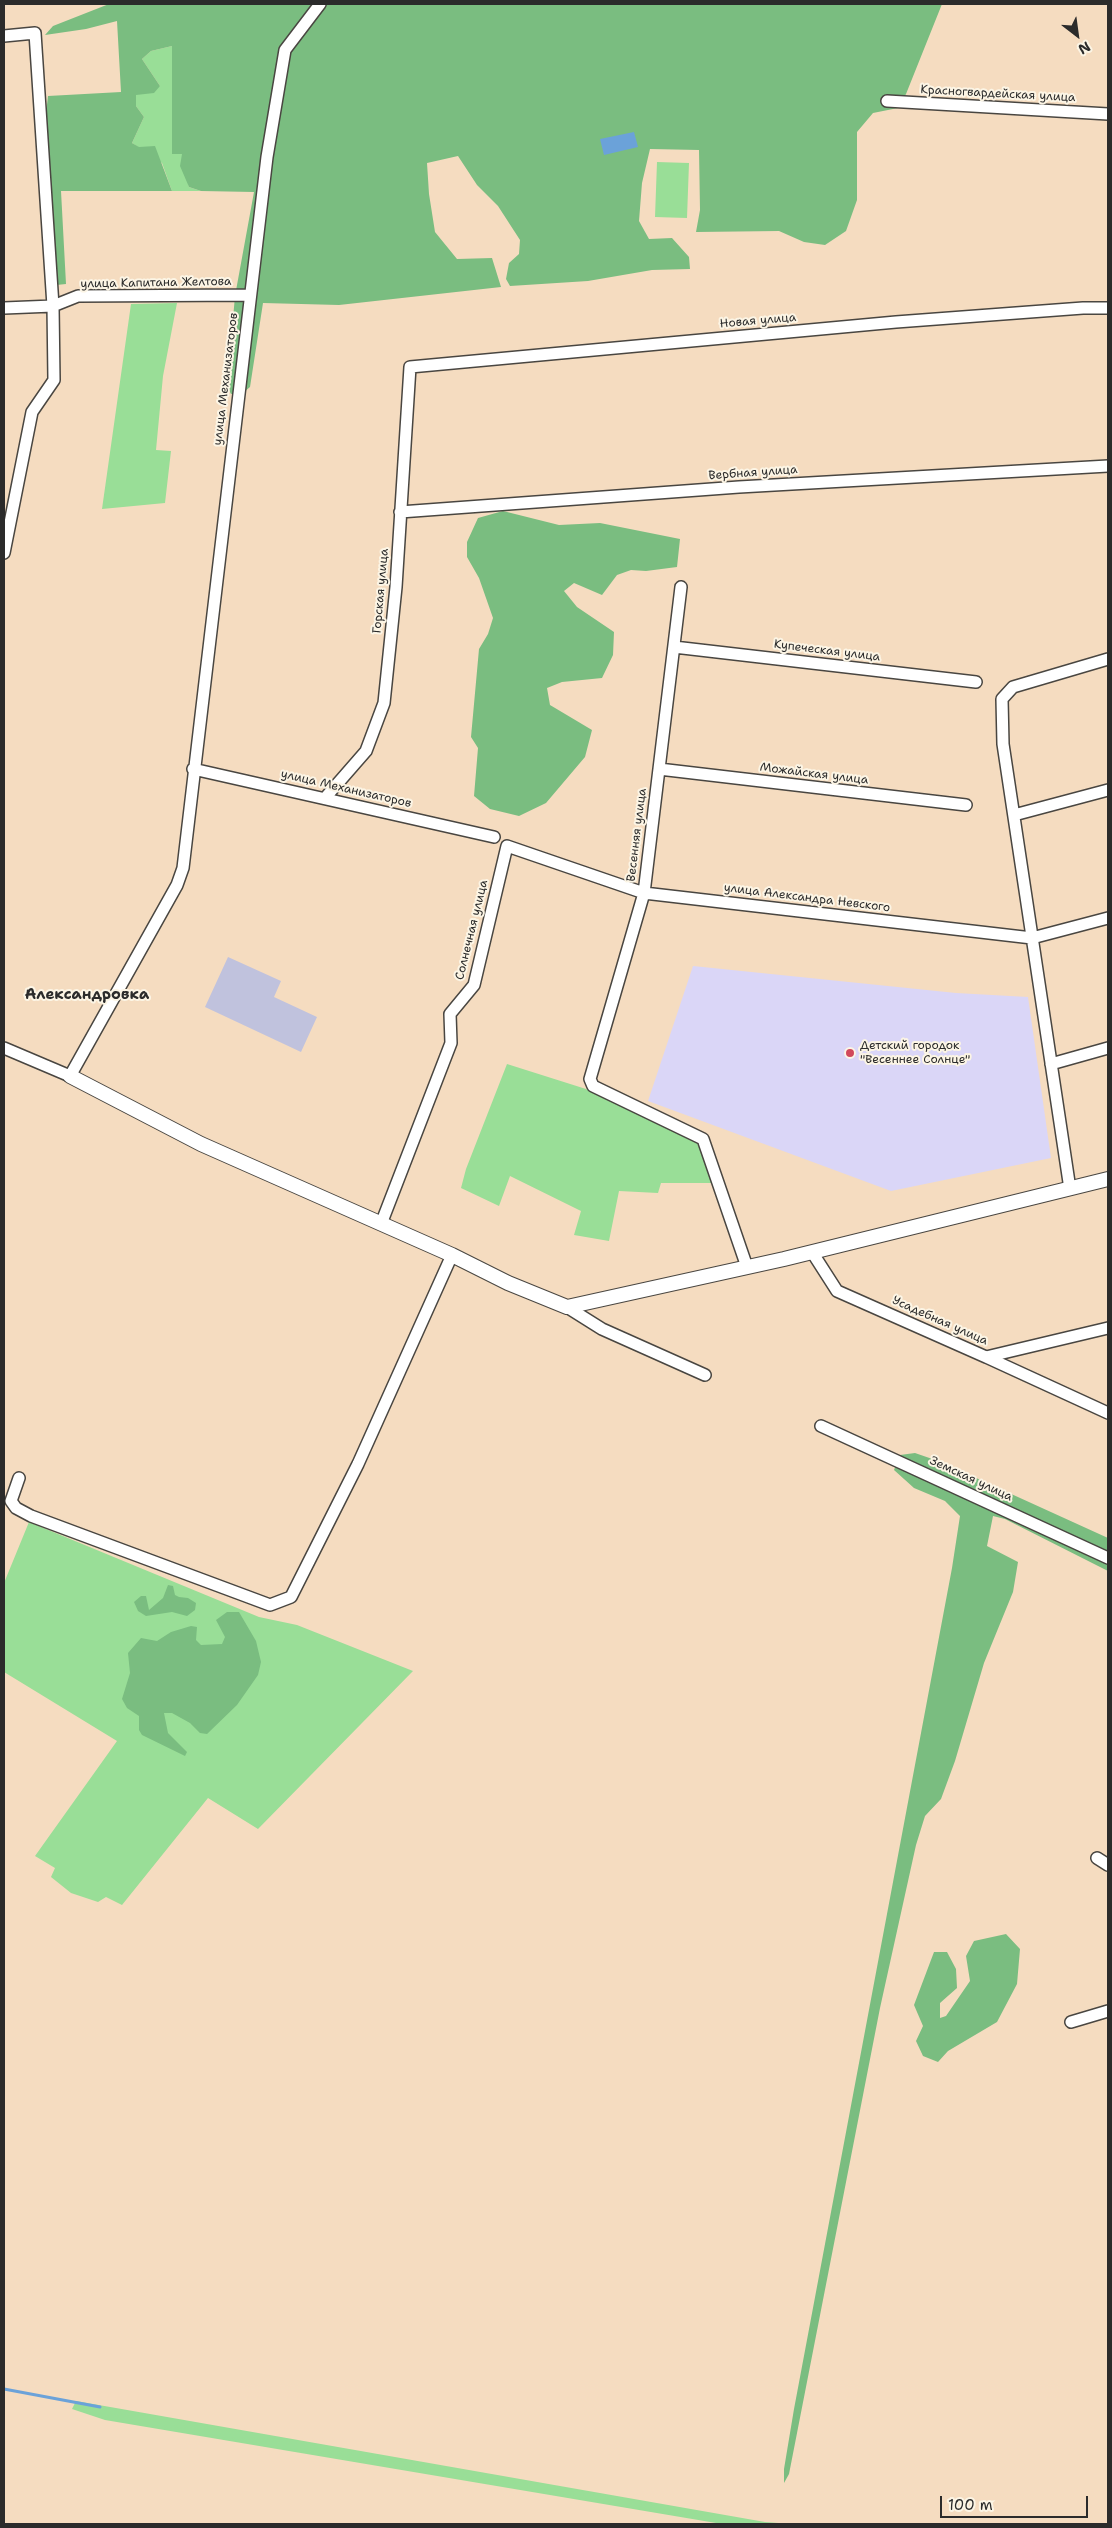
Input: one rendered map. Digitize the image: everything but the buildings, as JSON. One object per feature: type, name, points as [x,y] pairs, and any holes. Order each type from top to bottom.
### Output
[{"type":"street","name":"улица Механизаторов","points":[[70,1076],[177,885],[183,868],[193,769],[266,157],[285,50],[320,4]]},
{"type":"street","points":[[4,36],[35,34],[53,306],[54,380],[32,412],[4,553]]},
{"type":"street","name":"Красногвардейская улица","points":[[887,101],[1108,114]]},
{"type":"street","name":"улица Капитана Желтова","points":[[4,308],[53,306],[78,296],[250,295]]},
{"type":"street","name":"Новая улица","points":[[410,367],[896,322],[1084,308],[1108,308]]},
{"type":"street","name":"Горская улица","points":[[325,798],[366,751],[384,703],[396,587],[410,367]]},
{"type":"street","name":"Вербная улица","points":[[400,512],[739,487],[1108,466]]},
{"type":"street","name":"Весенняя улица","points":[[681,588],[644,893],[590,1079],[593,1086],[702,1139],[747,1267]]},
{"type":"street","name":"Купеческая улица","points":[[674,647],[976,682]]},
{"type":"street","points":[[1070,1189],[1003,744],[1002,699],[1012,688],[1108,659]]},
{"type":"street","name":"улица Механизаторов","points":[[193,769],[494,837]]},
{"type":"street","name":"Можайская улица","points":[[659,769],[966,805]]},
{"type":"street","points":[[1014,815],[1108,790]]},
{"type":"street","name":"улица Александра Невского","points":[[507,846],[644,893],[1032,938],[1108,918]]},
{"type":"street","name":"Солнечная улица","points":[[381,1224],[451,1043],[450,1014],[474,985],[507,846]]},
{"type":"street","points":[[4,1048],[70,1076],[201,1144],[452,1255],[508,1283],[567,1307],[602,1329],[705,1375]]},
{"type":"street","points":[[1051,1064],[1108,1048]]},
{"type":"street","points":[[567,1307],[812,1252],[1108,1179]]},
{"type":"street","name":"Усадебная улица","points":[[812,1252],[837,1291],[986,1357],[1108,1328]]},
{"type":"street","points":[[19,1478],[11,1501],[16,1508],[32,1516],[270,1605],[291,1598],[362,1455],[452,1255]]},
{"type":"street","points":[[986,1357],[1108,1413]]},
{"type":"street","name":"Земская улица","points":[[821,1426],[1108,1558]]},
{"type":"street","points":[[1097,1858],[1108,1865]]},
{"type":"street","points":[[1071,2022],[1108,2011]]},
{"type":"shaded area","points":[[228,957],[281,981],[274,997],[317,1017],[301,1052],[205,1007]]},
{"type":"shaded area","name":"Детский городок \"Весеннее Солнце\"","points":[[693,966],[956,993],[1028,997],[1051,1158],[891,1191],[648,1101]]},
{"type":"green space","points":[[109,4],[942,4],[906,94],[898,108],[873,113],[857,132],[857,200],[846,231],[825,245],[804,242],[779,231],[696,232],[700,210],[699,150],[650,149],[642,183],[639,221],[649,239],[672,238],[689,257],[690,269],[652,270],[588,281],[510,286],[506,279],[509,263],[519,254],[520,240],[498,206],[477,185],[458,156],[427,163],[429,194],[435,232],[457,259],[492,258],[501,287],[339,305],[263,303],[250,387],[244,392],[231,394],[227,386],[235,296],[254,192],[201,191],[189,187],[180,166],[182,154],[172,154],[172,46],[151,51],[142,59],[160,86],[154,93],[136,95],[136,106],[144,117],[132,143],[139,147],[155,146],[172,191],[61,191],[66,284],[47,286],[45,122],[48,96],[121,92],[117,21],[86,29],[45,35],[53,26]]},
{"type":"green space","points":[[172,46],[172,153],[182,154],[189,187],[201,191],[172,191],[162,163],[132,143],[144,117],[136,106],[136,94],[160,86],[142,59],[151,51]]},
{"type":"green space","points":[[657,162],[689,163],[687,218],[655,217]]},
{"type":"green space","points":[[177,303],[163,376],[156,450],[171,451],[165,503],[102,509],[131,304]]},
{"type":"green space","points":[[503,511],[559,525],[600,523],[680,539],[677,567],[646,571],[631,570],[617,575],[602,595],[574,583],[564,591],[577,607],[614,632],[613,655],[602,678],[562,682],[547,688],[550,705],[592,730],[585,757],[546,803],[519,816],[490,809],[474,796],[478,748],[471,737],[479,649],[488,634],[493,618],[479,578],[467,557],[467,542],[478,518]]},
{"type":"green space","points":[[507,1064],[586,1089],[695,1139],[711,1171],[711,1183],[661,1183],[658,1193],[619,1191],[609,1241],[574,1235],[581,1211],[510,1176],[499,1206],[461,1188],[466,1169]]},
{"type":"green space","points":[[915,1453],[941,1462],[1108,1538],[1108,1571],[1005,1519],[993,1516],[987,1546],[1018,1562],[1013,1592],[984,1663],[955,1761],[941,1799],[925,1816],[916,1845],[880,2008],[789,2474],[784,2483],[784,2469],[794,2409],[952,1568],[960,1516],[945,1501],[914,1488],[894,1470],[900,1455]]},
{"type":"green space","points":[[29,1522],[259,1617],[297,1625],[413,1671],[258,1829],[208,1798],[122,1905],[106,1897],[98,1902],[71,1893],[51,1877],[55,1868],[35,1856],[117,1741],[4,1672],[4,1583]]},
{"type":"green space","points":[[168,1585],[173,1586],[175,1595],[188,1598],[196,1603],[195,1610],[187,1616],[172,1612],[146,1616],[138,1611],[134,1602],[141,1596],[146,1596],[149,1610],[163,1598]]},
{"type":"green space","points":[[227,1612],[239,1612],[256,1641],[261,1662],[258,1675],[237,1705],[207,1734],[200,1733],[190,1723],[172,1713],[164,1713],[168,1733],[187,1752],[185,1756],[142,1735],[139,1730],[139,1716],[127,1708],[122,1699],[130,1673],[128,1653],[141,1638],[157,1641],[171,1632],[191,1626],[197,1627],[196,1640],[201,1645],[222,1644],[225,1637],[216,1620]]},
{"type":"green space","points":[[1006,1934],[1020,1949],[1017,1984],[997,2022],[948,2051],[938,2062],[923,2056],[916,2041],[923,2026],[914,2005],[934,1952],[947,1952],[956,1969],[957,1988],[940,2003],[940,2018],[946,2016],[970,1981],[966,1956],[974,1941]]},
{"type":"green space","points":[[76,2401],[765,2522],[792,2524],[722,2524],[105,2420],[72,2409]]},
{"type":"water","points":[[634,132],[638,147],[604,155],[600,139]]},
{"type":"waterway","points":[[4,2389],[100,2407]]},
{"type":"place","name":"Детский городок \"Весеннее Солнце\"","points":[[850,1053]]},
{"type":"district","name":"Александровка","points":[[87,995]]}]
